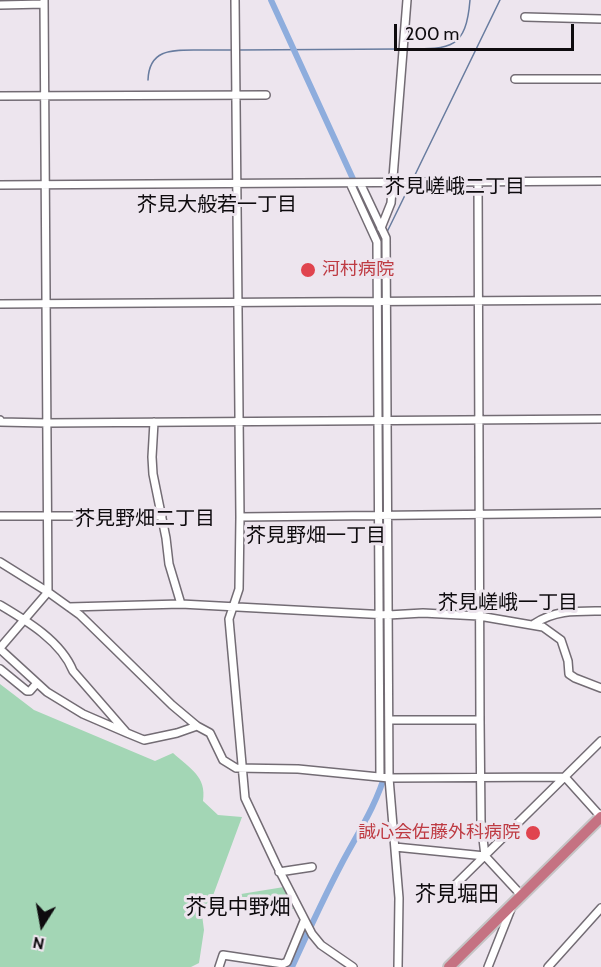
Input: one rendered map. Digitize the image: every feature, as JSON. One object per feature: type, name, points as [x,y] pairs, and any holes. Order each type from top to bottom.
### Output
[{"type":"highway","points":[[449,967],[601,817]]},
{"type":"street","points":[[236,0],[240,517],[239,589],[229,620],[245,798],[304,921],[321,945],[353,967]]},
{"type":"street","points":[[381,228],[391,203],[407,0]]},
{"type":"street","points":[[0,4],[44,2],[48,517],[48,592],[0,649],[47,692],[83,714],[127,734],[144,740],[197,726]]},
{"type":"street","points":[[525,17],[601,19]]},
{"type":"street","points":[[515,79],[601,79]]},
{"type":"street","points":[[0,96],[267,95]]},
{"type":"street","points":[[0,185],[601,181]]},
{"type":"street","points":[[477,182],[480,778],[484,856],[522,896]]},
{"type":"street","points":[[350,183],[377,242],[380,777]]},
{"type":"street","points":[[360,183],[386,238],[389,778],[399,898],[398,967]]},
{"type":"street","points":[[0,304],[601,300]]},
{"type":"street","points":[[0,420],[0,422],[47,423],[601,419]]},
{"type":"street","points":[[154,422],[153,474],[169,564],[181,604]]},
{"type":"street","points":[[240,517],[601,513]]},
{"type":"street","points":[[0,516],[162,516]]},
{"type":"street","points":[[0,562],[68,607],[172,705],[197,726],[210,733],[223,760],[228,765],[236,768],[297,769],[389,778],[565,777],[601,817]]},
{"type":"street","points":[[0,604],[38,629],[69,661],[73,671],[127,734]]},
{"type":"street","points":[[68,607],[181,604],[388,615],[423,613],[479,616],[534,624],[543,627],[561,640],[569,674],[601,688]]},
{"type":"street","points":[[534,624],[545,617],[565,611],[601,611]]},
{"type":"street","points":[[0,669],[27,691],[30,691],[37,683]]},
{"type":"street","points":[[379,706],[389,706]]},
{"type":"street","points":[[389,720],[480,720]]},
{"type":"street","points":[[454,886],[601,741]]},
{"type":"street","points":[[395,847],[484,856]]},
{"type":"street","points":[[279,872],[312,867]]},
{"type":"street","points":[[488,967],[512,906]]},
{"type":"street","points":[[548,967],[601,908]]},
{"type":"street","points":[[219,967],[223,955],[283,964],[287,962],[304,921]]},
{"type":"green space","points":[[0,684],[34,710],[155,761],[173,753],[195,773],[204,792],[203,801],[218,815],[242,817],[211,901],[201,907],[204,930],[199,963],[191,967],[0,967]]},
{"type":"green space","points":[[284,887],[293,909],[243,912],[241,894]]},
{"type":"waterway","points":[[271,0],[381,240],[386,771],[372,807],[292,967]]},
{"type":"waterway","points":[[407,49],[435,48],[454,43],[465,28],[470,0]]},
{"type":"waterway","points":[[412,181],[500,0]]},
{"type":"waterway","points":[[239,50],[399,49]]},
{"type":"waterway","points":[[148,80],[153,62],[163,53],[179,50],[234,50]]},
{"type":"waterway","points":[[387,232],[410,185]]},
{"type":"place","name":"河村病院","points":[[308,270]]},
{"type":"place","name":"誠心会佐藤外科病院","points":[[533,833]]},
{"type":"district","name":"芥見嵯峨二丁目","points":[[455,187]]},
{"type":"district","name":"芥見大般若一丁目","points":[[217,205]]},
{"type":"district","name":"芥見野畑二丁目","points":[[145,519]]},
{"type":"district","name":"芥見野畑一丁目","points":[[316,536]]},
{"type":"district","name":"芥見嵯峨一丁目","points":[[508,603]]},
{"type":"district","name":"芥見堀田","points":[[457,895]]},
{"type":"district","name":"芥見中野畑","points":[[238,908]]}]
